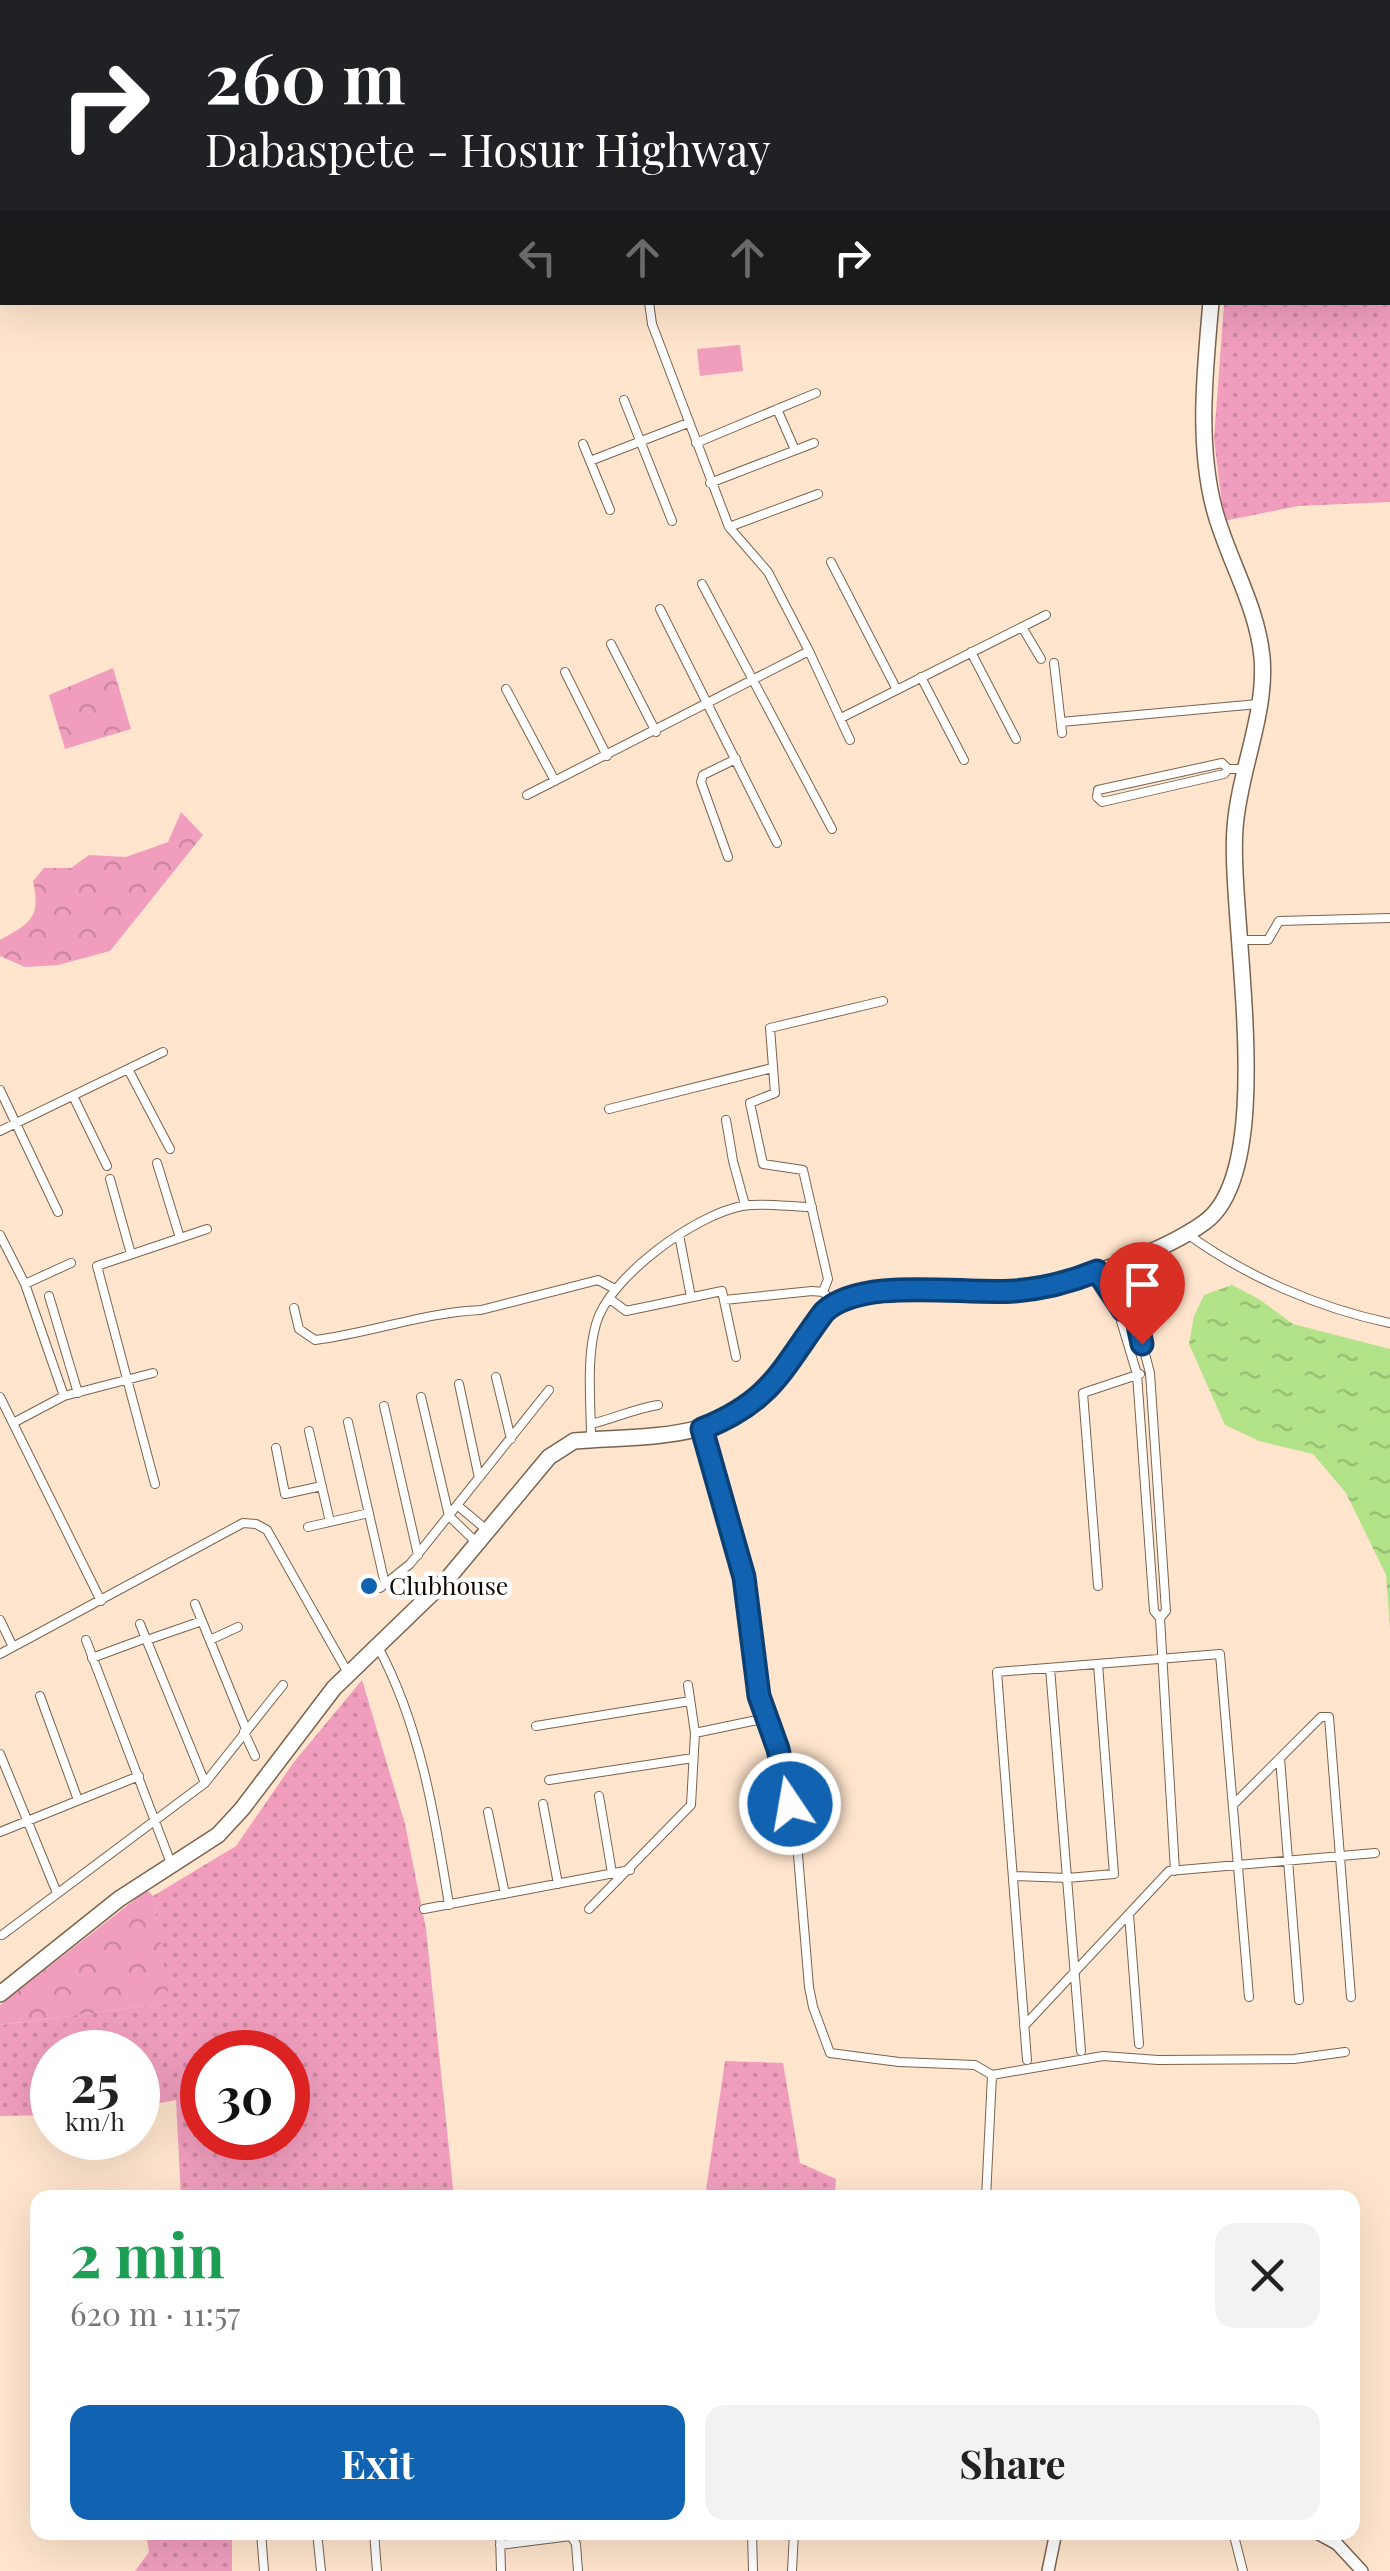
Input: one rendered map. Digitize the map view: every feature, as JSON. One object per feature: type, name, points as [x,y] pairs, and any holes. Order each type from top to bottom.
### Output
[{"type":"highway","points":[[0,1994],[120,1899],[218,1835],[242,1809],[317,1707],[449,1577],[549,1456],[591,1432],[678,1435],[719,1422],[772,1386],[814,1325],[828,1297],[883,1292],[1020,1291],[1070,1282],[1186,1234],[1208,1220],[1220,1205],[1230,1189],[1240,1149],[1246,1062],[1234,832],[1235,769],[1264,682],[1258,631],[1214,508],[1204,442],[1211,305]]},
{"type":"street","points":[[650,305],[652,324],[730,527],[768,572],[810,651],[850,740]]},
{"type":"street","points":[[696,443],[816,393]]},
{"type":"street","points":[[624,400],[672,521]]},
{"type":"street","points":[[778,409],[795,450]]},
{"type":"street","points":[[590,461],[688,423]]},
{"type":"street","points":[[710,483],[814,443]]},
{"type":"street","points":[[583,444],[610,510]]},
{"type":"street","points":[[730,527],[818,494]]},
{"type":"street","points":[[832,562],[897,690]]},
{"type":"street","points":[[702,584],[832,829]]},
{"type":"street","points":[[660,608],[778,843]]},
{"type":"street","points":[[841,718],[1046,615]]},
{"type":"street","points":[[1022,627],[1041,660]]},
{"type":"street","points":[[611,644],[656,732]]},
{"type":"street","points":[[527,795],[810,651]]},
{"type":"street","points":[[971,652],[1016,739]]},
{"type":"street","points":[[1054,663],[1062,733]]},
{"type":"street","points":[[564,672],[607,756]]},
{"type":"street","points":[[922,677],[964,760]]},
{"type":"street","points":[[506,689],[555,781]]},
{"type":"street","points":[[1061,722],[1258,704]]},
{"type":"street","points":[[728,857],[700,782],[703,775],[736,759]]},
{"type":"street","points":[[1222,764],[1235,769],[1102,802],[1096,797],[1098,790],[1222,764]]},
{"type":"street","points":[[1240,940],[1268,940],[1279,921],[1390,918]]},
{"type":"street","points":[[724,1300],[828,1297],[828,1278],[803,1170],[764,1164],[750,1103],[775,1093],[770,1028],[882,1001]]},
{"type":"street","points":[[0,1131],[164,1052]]},
{"type":"street","points":[[128,1068],[170,1149]]},
{"type":"street","points":[[609,1108],[772,1068]]},
{"type":"street","points":[[0,1090],[58,1212]]},
{"type":"street","points":[[73,1096],[107,1166]]},
{"type":"street","points":[[726,1120],[745,1205]]},
{"type":"street","points":[[158,1163],[180,1238]]},
{"type":"street","points":[[110,1179],[132,1254]]},
{"type":"street","points":[[591,1432],[592,1340],[597,1318],[615,1289],[679,1235],[722,1212],[745,1205],[812,1207]]},
{"type":"street","points":[[155,1484],[97,1266],[207,1229]]},
{"type":"street","points":[[1186,1234],[1217,1256],[1292,1292],[1390,1323]]},
{"type":"street","points":[[0,1235],[25,1284],[64,1396]]},
{"type":"street","points":[[679,1235],[691,1296]]},
{"type":"street","points":[[25,1284],[71,1263]]},
{"type":"street","points":[[1097,1271],[1123,1310],[1136,1316],[1150,1373],[1166,1611],[1160,1618]]},
{"type":"street","points":[[294,1308],[299,1329],[315,1340],[355,1336],[462,1311],[482,1310],[598,1280],[615,1289]]},
{"type":"street","points":[[610,1299],[626,1312],[722,1290],[736,1357]]},
{"type":"street","points":[[49,1296],[78,1392]]},
{"type":"street","points":[[1123,1310],[1121,1320],[1137,1374],[1154,1611],[1160,1618],[1175,1871]]},
{"type":"street","points":[[1098,1586],[1083,1392],[1150,1373]]},
{"type":"street","points":[[13,1422],[64,1396],[153,1374]]},
{"type":"street","points":[[496,1377],[510,1439]]},
{"type":"street","points":[[460,1384],[480,1478]]},
{"type":"street","points":[[348,1422],[382,1586],[418,1554],[550,1390]]},
{"type":"street","points":[[421,1397],[448,1516],[483,1538]]},
{"type":"street","points":[[0,1398],[101,1601]]},
{"type":"street","points":[[591,1432],[630,1409],[658,1405]]},
{"type":"street","points":[[384,1406],[418,1554]]},
{"type":"street","points":[[702,1429],[744,1577],[759,1696],[778,1749],[796,1831],[809,1987],[830,2053],[899,2062],[975,2065],[992,2075],[1103,2056],[1158,2060],[1294,2059],[1345,2052]]},
{"type":"street","points":[[309,1430],[330,1522]]},
{"type":"street","points":[[276,1448],[286,1494],[322,1486]]},
{"type":"street","points":[[457,1506],[483,1538]]},
{"type":"street","points":[[308,1527],[369,1513]]},
{"type":"street","points":[[0,1654],[243,1524],[256,1524],[266,1530],[348,1673]]},
{"type":"street","points":[[195,1604],[255,1756]]},
{"type":"street","points":[[0,1620],[13,1648]]},
{"type":"street","points":[[92,1658],[202,1621]]},
{"type":"street","points":[[140,1624],[205,1783]]},
{"type":"street","points":[[210,1640],[238,1627]]},
{"type":"street","points":[[86,1640],[172,1866]]},
{"type":"street","points":[[376,1645],[396,1680],[424,1774],[449,1905]]},
{"type":"street","points":[[1027,2060],[997,1672],[1220,1654],[1250,1997]]},
{"type":"street","points":[[1013,1876],[1067,1878],[1114,1874],[1098,1664]]},
{"type":"street","points":[[1050,1668],[1080,2050]]},
{"type":"street","points":[[2,1934],[205,1783],[283,1685]]},
{"type":"street","points":[[589,1909],[691,1805],[695,1732],[688,1685]]},
{"type":"street","points":[[40,1696],[78,1800]]},
{"type":"street","points":[[536,1726],[690,1701]]},
{"type":"street","points":[[1233,1806],[1321,1717],[1329,1717],[1351,1997]]},
{"type":"street","points":[[695,1732],[757,1720]]},
{"type":"street","points":[[0,1754],[58,1894]]},
{"type":"street","points":[[549,1780],[693,1758]]},
{"type":"street","points":[[1280,1758],[1299,2000]]},
{"type":"street","points":[[0,1832],[138,1776]]},
{"type":"street","points":[[599,1796],[612,1874]]},
{"type":"street","points":[[543,1804],[558,1884]]},
{"type":"street","points":[[488,1812],[505,1894]]},
{"type":"street","points":[[1024,2026],[1169,1872],[1375,1853]]},
{"type":"street","points":[[424,1910],[630,1870]]},
{"type":"street","points":[[1129,1914],[1139,2044]]},
{"type":"street","points":[[986,2190],[992,2075]]},
{"type":"street","points":[[262,2540],[264,2571]]},
{"type":"street","points":[[319,2540],[321,2571]]},
{"type":"street","points":[[374,2540],[376,2571]]},
{"type":"street","points":[[500,2540],[501,2571]]},
{"type":"street","points":[[500,2545],[539,2540]]},
{"type":"street","points":[[573,2540],[578,2571]]},
{"type":"street","points":[[752,2540],[753,2571]]},
{"type":"street","points":[[792,2571],[794,2540]]},
{"type":"street","points":[[1048,2571],[1054,2540]]},
{"type":"street","points":[[1234,2540],[1243,2571]]},
{"type":"street","points":[[1330,2540],[1362,2571]]},
{"type":"green space","points":[[1224,305],[1390,305],[1390,502],[1298,506],[1224,521],[1214,439]]},
{"type":"green space","points":[[740,345],[743,371],[700,376],[697,349]]},
{"type":"green space","points":[[113,668],[131,729],[65,749],[49,695]]},
{"type":"green space","points":[[181,812],[203,835],[110,951],[58,965],[25,967],[0,956],[0,940],[31,918],[36,903],[33,881],[44,868],[71,868],[89,855],[126,857],[168,842]]},
{"type":"green space","points":[[362,1680],[405,1824],[426,1929],[453,2190],[181,2190],[176,2100],[160,2103],[160,2030],[30,2030],[30,2115],[0,2116],[0,2025],[169,2003],[153,1896],[236,1846],[294,1762]]},
{"type":"green space","points":[[147,1890],[153,1896],[170,2003],[0,2025],[0,2005]]},
{"type":"green space","points":[[725,2061],[783,2063],[800,2163],[836,2179],[835,2190],[706,2190]]},
{"type":"green space","points":[[147,2540],[232,2540],[232,2571],[135,2571],[149,2552]]},
{"type":"water","points":[[1232,1285],[1293,1324],[1390,1349],[1390,1629],[1386,1575],[1346,1493],[1313,1454],[1259,1441],[1225,1425],[1189,1344],[1194,1316],[1204,1295]]},
{"type":"place","name":"Clubhouse","points":[[369,1586]]},
{"type":"route","points":[[790,1804],[778,1749],[759,1696],[744,1577],[702,1429],[755,1400],[772,1386],[824,1312],[834,1302],[859,1295],[1020,1291],[1070,1282],[1097,1271],[1123,1310],[1136,1316],[1142,1344]]}]
